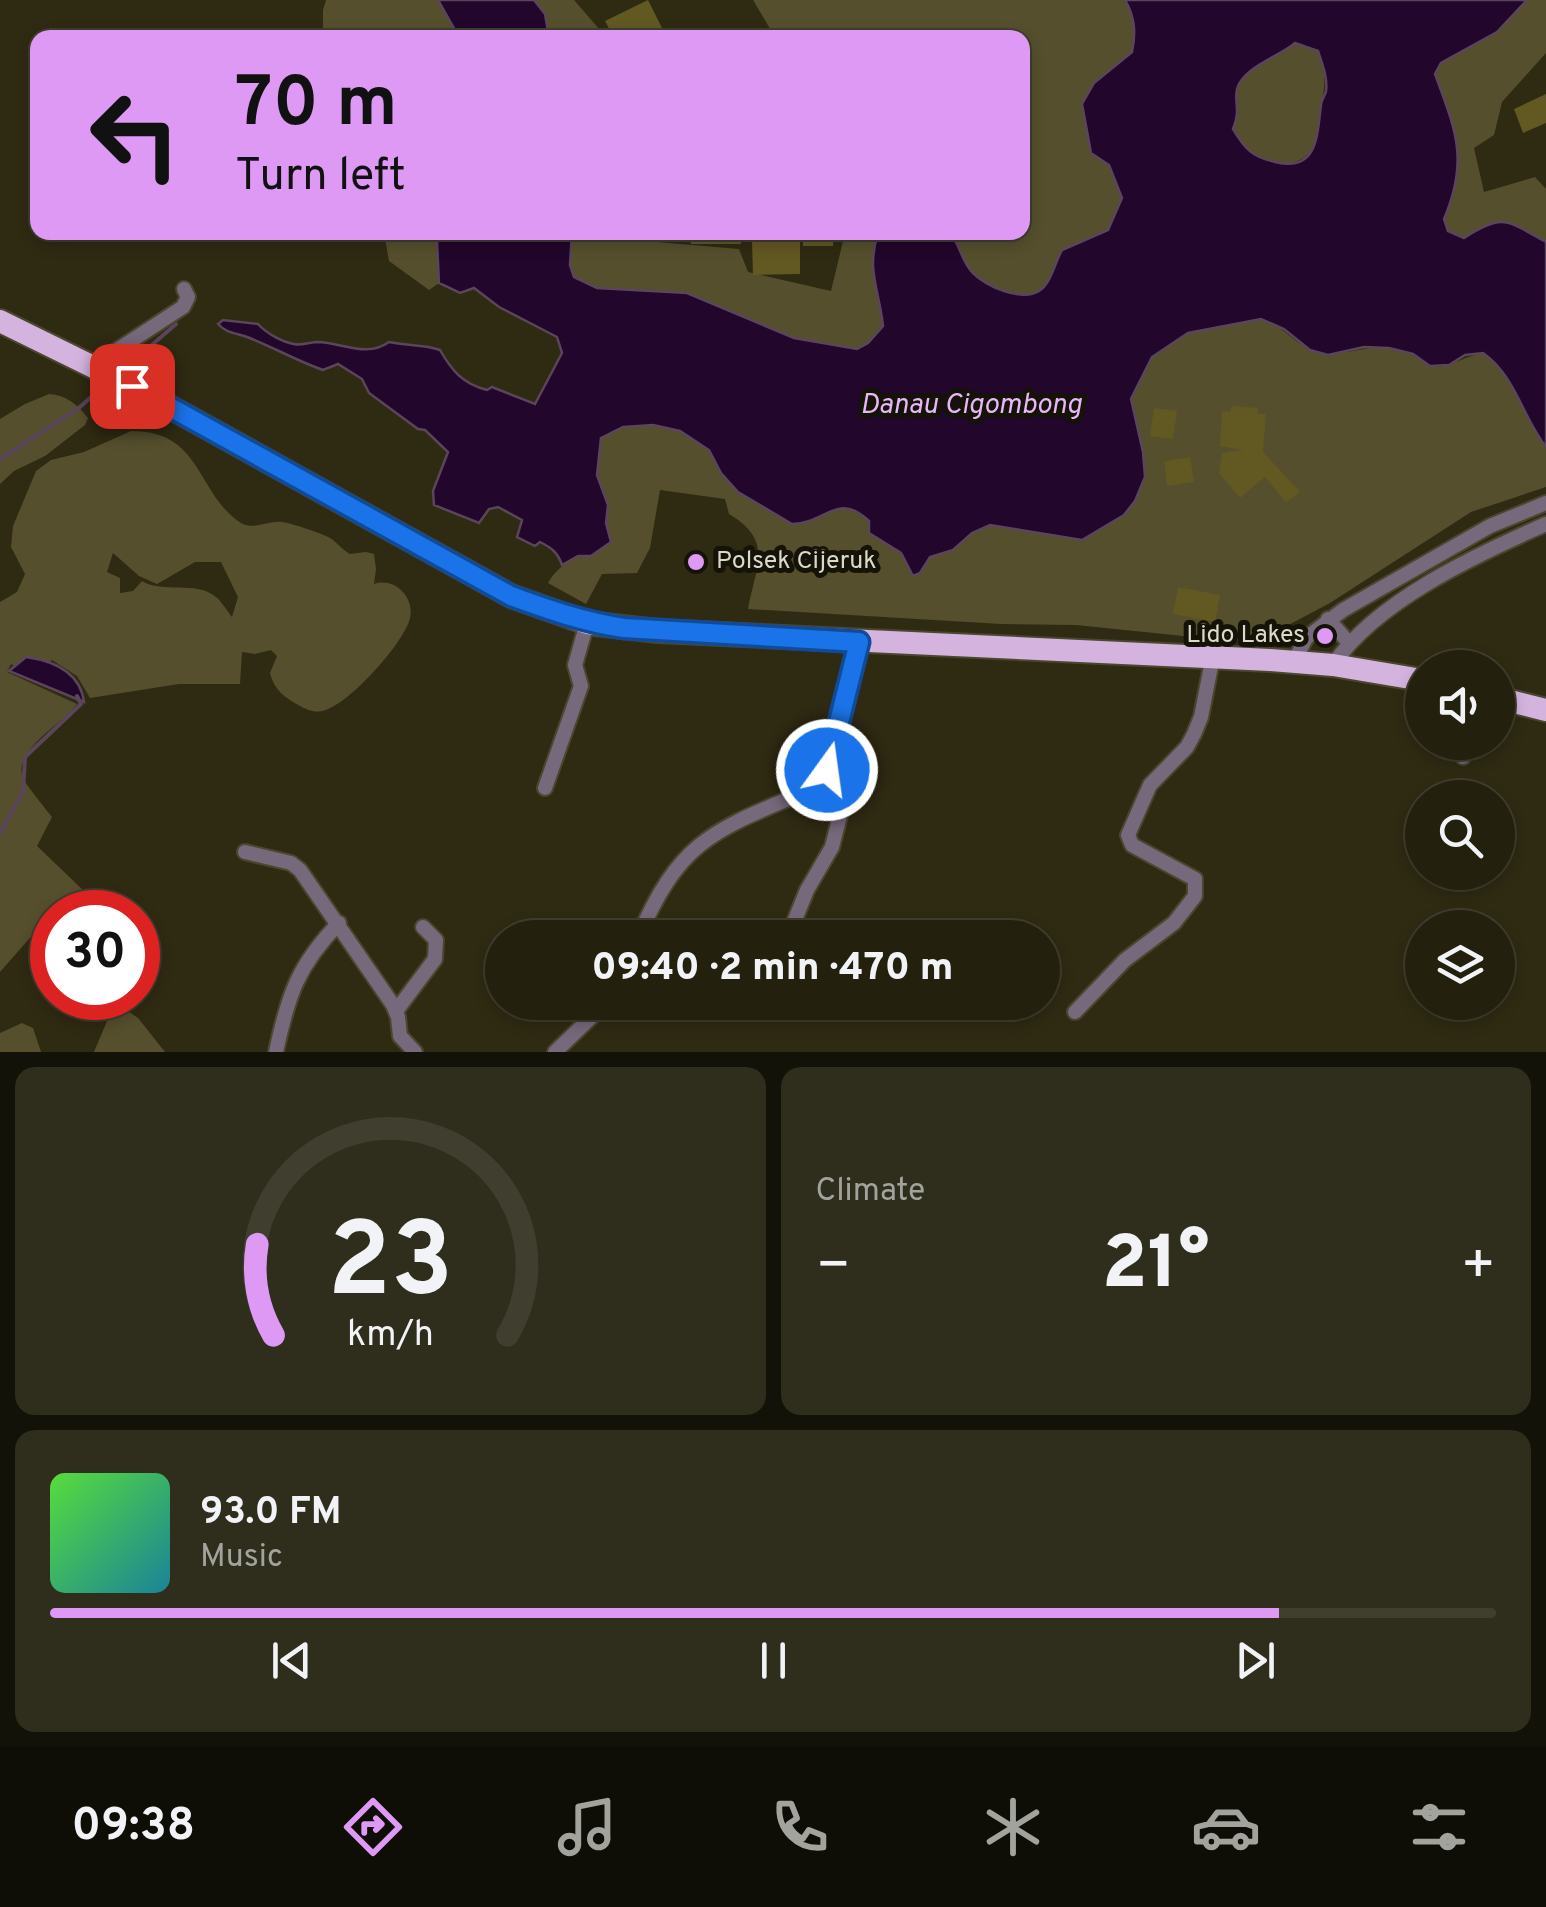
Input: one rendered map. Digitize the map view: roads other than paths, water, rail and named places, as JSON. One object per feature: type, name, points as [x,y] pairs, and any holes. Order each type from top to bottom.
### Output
[{"type":"highway","points":[[0,321],[132,386],[511,596],[587,623],[658,631],[859,642],[1212,656],[1333,665],[1405,677]]},
{"type":"highway","points":[[1515,702],[1546,710]]},
{"type":"street","points":[[102,371],[111,354],[183,307],[188,297],[184,289]]},
{"type":"street","points":[[1294,662],[1306,638],[1328,619],[1490,526],[1546,503]]},
{"type":"street","points":[[1333,665],[1348,643],[1404,598],[1546,524]]},
{"type":"street","points":[[1373,593],[1384,612]]},
{"type":"street","points":[[1328,619],[1348,643]]},
{"type":"street","points":[[544,788],[581,686],[575,665],[587,623]]},
{"type":"street","points":[[648,920],[679,864],[706,837],[822,780],[859,642]]},
{"type":"street","points":[[1075,1012],[1118,966],[1174,923],[1196,896],[1194,879],[1132,845],[1128,835],[1150,786],[1187,747],[1194,734],[1202,716],[1212,656]]},
{"type":"street","points":[[794,920],[832,847],[845,796],[842,788],[822,780]]},
{"type":"street","points":[[245,852],[291,863],[300,870],[396,1011],[400,1036],[416,1052]]},
{"type":"street","points":[[276,1052],[284,1012],[303,966],[339,922]]},
{"type":"street","points":[[396,1011],[437,956],[436,940],[423,927]]},
{"type":"street","points":[[555,1052],[588,1020]]},
{"type":"water","points":[[438,0],[534,0],[545,14],[548,30],[455,30]]},
{"type":"water","name":"Danau Cigombong","points":[[1125,0],[1527,0],[1497,32],[1441,63],[1435,74],[1457,146],[1456,179],[1444,219],[1448,231],[1464,238],[1488,225],[1505,222],[1546,242],[1546,447],[1503,373],[1483,353],[1465,355],[1449,365],[1430,366],[1413,354],[1389,348],[1364,347],[1328,355],[1310,350],[1284,329],[1261,319],[1188,333],[1152,357],[1131,399],[1145,477],[1124,515],[1082,540],[990,525],[972,533],[953,550],[930,557],[920,573],[913,576],[901,553],[869,533],[869,521],[858,512],[840,509],[792,524],[738,492],[721,473],[709,450],[680,431],[653,425],[623,427],[601,438],[597,475],[608,505],[606,523],[611,542],[591,556],[578,556],[562,565],[548,546],[540,542],[535,546],[517,537],[522,520],[498,507],[489,509],[479,523],[434,505],[433,491],[448,452],[425,430],[418,429],[369,393],[362,379],[338,364],[323,370],[218,324],[223,320],[258,324],[274,337],[297,344],[318,342],[372,349],[389,342],[434,348],[471,384],[487,390],[492,387],[535,404],[562,353],[557,337],[499,307],[474,288],[460,293],[439,283],[438,240],[572,240],[570,265],[574,277],[597,288],[687,293],[794,338],[857,349],[883,326],[873,269],[876,240],[955,240],[966,264],[979,278],[1004,291],[1032,294],[1047,283],[1062,250],[1108,230],[1122,198],[1109,165],[1091,153],[1082,104],[1094,83],[1132,52],[1134,25]],"holes":[[[1295,43],[1318,51],[1325,93],[1308,156],[1289,164],[1267,160],[1245,147],[1233,129],[1237,89],[1246,75]]]},
{"type":"water","points":[[26,657],[64,670],[77,683],[84,702],[9,671]]},
{"type":"waterway","points":[[123,370],[176,324]]},
{"type":"waterway","points":[[0,459],[80,407],[108,382]]},
{"type":"waterway","points":[[0,833],[23,792],[25,757],[81,704],[77,696]]},
{"type":"place","name":"Polsek Cijeruk","points":[[696,562]]},
{"type":"place","name":"Lido Lakes","points":[[1325,636]]}]
